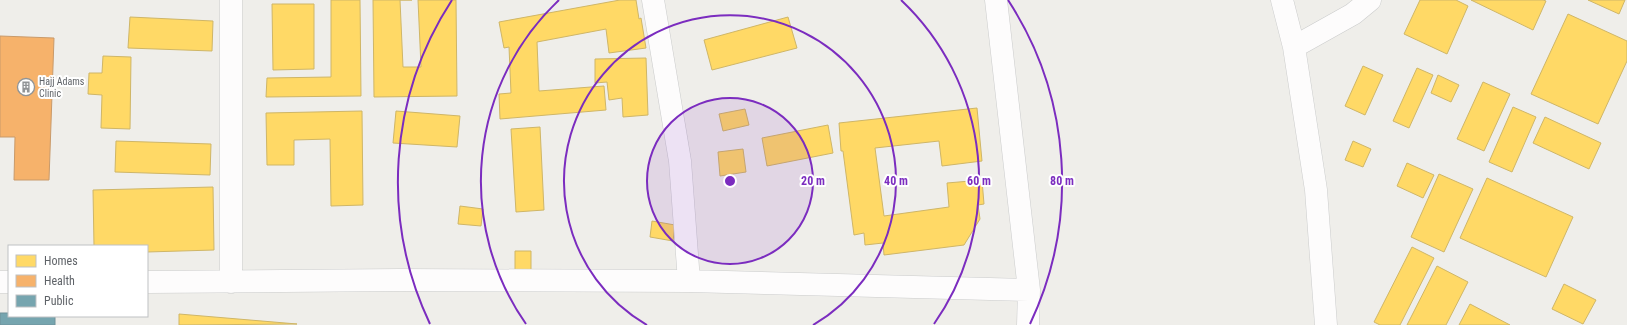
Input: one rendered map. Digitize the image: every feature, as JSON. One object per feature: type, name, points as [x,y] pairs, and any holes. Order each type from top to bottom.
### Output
[{"type":"street","points":[[231,0],[231,282]]},
{"type":"street","points":[[653,0],[680,161],[689,281]]},
{"type":"street","points":[[996,0],[1029,290],[1028,325]]},
{"type":"street","points":[[1282,0],[1294,48],[1316,190],[1326,325]]},
{"type":"street","points":[[1294,48],[1353,14],[1370,0]]},
{"type":"street","points":[[148,282],[400,280],[689,281],[1029,290]]},
{"type":"building: Homes","points":[[331,0],[360,0],[361,96],[266,97],[267,78],[331,77]]},
{"type":"building: Homes","points":[[373,0],[400,0],[403,67],[421,67],[418,0],[456,0],[457,96],[374,97]]},
{"type":"building: Homes","points":[[620,0],[636,0],[639,19],[641,18],[646,48],[609,53],[606,29],[537,42],[539,91],[604,86],[606,110],[500,119],[499,94],[511,93],[509,47],[504,48],[499,22]]},
{"type":"building: Homes","points":[[1420,0],[1456,0],[1468,6],[1447,54],[1404,34]]},
{"type":"building: Homes","points":[[1471,0],[1543,0],[1546,1],[1533,30]]},
{"type":"building: Homes","points":[[1588,0],[1625,0],[1619,14]]},
{"type":"building: Homes","points":[[272,4],[314,4],[314,69],[273,70]]},
{"type":"building: Homes","points":[[1568,14],[1627,41],[1627,61],[1598,124],[1531,94]]},
{"type":"building: Homes","points":[[130,17],[213,21],[212,51],[128,48]]},
{"type":"building: Homes","points":[[788,17],[797,48],[712,70],[704,40]]},
{"type":"building: Homes","points":[[103,56],[131,57],[130,129],[101,128],[102,95],[88,94],[89,73],[102,73]]},
{"type":"building: Homes","points":[[646,58],[648,115],[623,117],[622,98],[609,100],[607,82],[595,83],[595,59]]},
{"type":"building: Homes","points":[[1363,66],[1383,75],[1365,115],[1345,106]]},
{"type":"building: Homes","points":[[1417,68],[1433,75],[1409,128],[1393,121]]},
{"type":"building: Homes","points":[[1438,75],[1459,85],[1451,102],[1431,93]]},
{"type":"building: Homes","points":[[1483,82],[1510,94],[1484,151],[1457,139]]},
{"type":"building: Homes","points":[[1513,107],[1536,117],[1512,172],[1489,162]]},
{"type":"building: Homes","points":[[977,108],[982,161],[942,166],[939,141],[875,148],[884,216],[949,207],[947,183],[982,180],[984,204],[978,205],[980,219],[964,245],[884,255],[883,243],[865,245],[864,233],[854,235],[843,151],[841,151],[839,123]]},
{"type":"building: Homes","points":[[745,109],[749,125],[723,131],[719,114]]},
{"type":"building: Homes","points":[[362,111],[363,205],[331,206],[330,139],[294,140],[294,165],[267,165],[266,113]]},
{"type":"building: Homes","points":[[396,111],[460,116],[457,147],[393,143]]},
{"type":"building: Homes","points":[[1545,117],[1601,143],[1589,169],[1533,143]]},
{"type":"building: Homes","points":[[828,125],[833,153],[767,166],[762,138]]},
{"type":"building: Homes","points":[[540,127],[544,210],[516,212],[511,129]]},
{"type":"building: Homes","points":[[116,141],[211,144],[210,175],[115,172]]},
{"type":"building: Homes","points":[[1353,141],[1371,149],[1363,167],[1345,160]]},
{"type":"building: Homes","points":[[743,149],[746,172],[720,176],[718,152]]},
{"type":"building: Homes","points":[[1407,163],[1434,175],[1423,198],[1397,186]]},
{"type":"building: Homes","points":[[1439,174],[1473,189],[1444,252],[1411,237]]},
{"type":"building: Homes","points":[[1487,178],[1573,217],[1546,277],[1460,238]]},
{"type":"building: Homes","points":[[213,187],[214,250],[148,252],[148,245],[94,245],[93,190]]},
{"type":"building: Homes","points":[[460,206],[483,209],[481,226],[458,224]]},
{"type":"building: Homes","points":[[652,221],[675,225],[673,241],[650,237]]},
{"type":"building: Homes","points":[[1412,247],[1434,258],[1400,325],[1380,325],[1374,322]]},
{"type":"building: Homes","points":[[515,251],[531,251],[531,273],[515,273]]},
{"type":"building: Homes","points":[[1437,266],[1468,282],[1446,325],[1407,325]]},
{"type":"building: Homes","points":[[1564,284],[1596,300],[1583,324],[1552,309]]},
{"type":"building: Homes","points":[[1470,304],[1510,325],[1459,325]]},
{"type":"building: Homes","points":[[179,314],[297,324],[179,325]]},
{"type":"building: Health","name":"Hajj Adams Clinic","points":[[0,36],[54,38],[49,180],[14,180],[15,137],[0,137]]},
{"type":"building: Public","points":[[0,313],[8,313],[8,317],[55,317],[55,325],[0,325]]},
{"type":"place","name":"Hajj Adams Clinic","points":[[26,87]]}]
